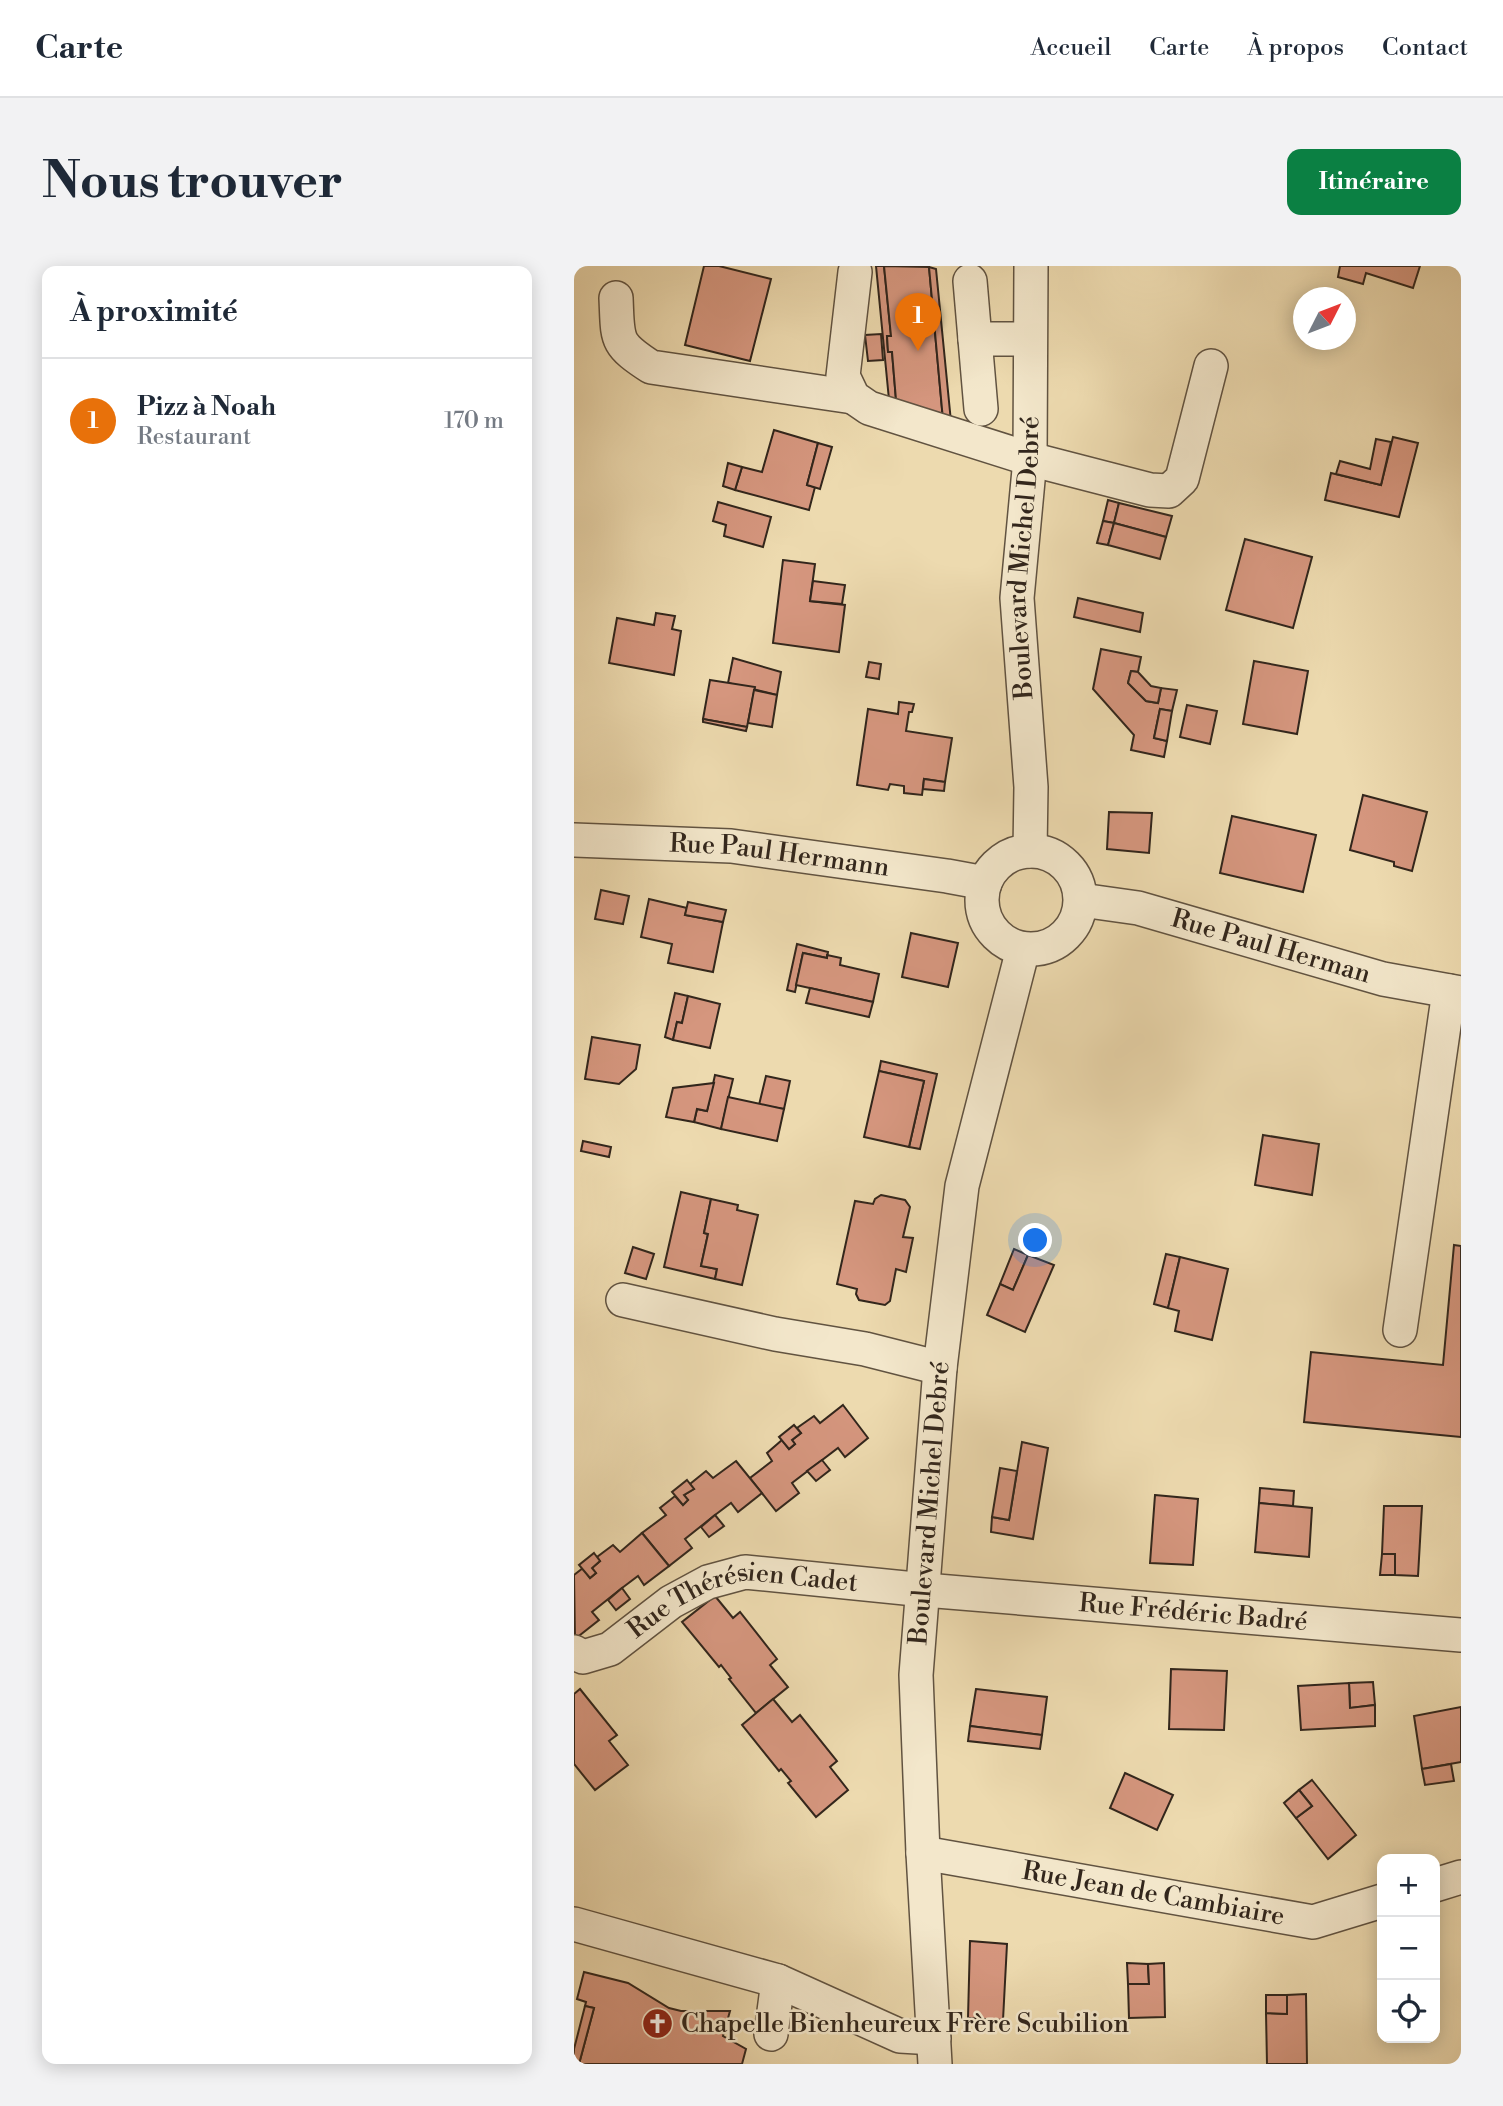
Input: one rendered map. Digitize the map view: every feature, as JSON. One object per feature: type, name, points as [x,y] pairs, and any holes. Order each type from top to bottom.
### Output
[{"type":"street","name":"Boulevard Michel Debré","points":[[1030,851],[1031,787],[1017,598],[1030,459],[1031,266]]},
{"type":"street","points":[[853,397],[843,376],[855,272]]},
{"type":"street","points":[[970,281],[981,409]]},
{"type":"street","points":[[616,298],[618,339],[631,354],[651,367],[853,397],[869,408],[1030,459],[1150,490],[1169,491],[1182,479],[1211,366]]},
{"type":"street","points":[[975,339],[1030,339]]},
{"type":"street","name":"Rue Paul Hermann","points":[[574,840],[731,846],[985,883]]},
{"type":"street","points":[[1030,851],[1049,854],[1065,865],[1076,881],[1081,900],[1077,921],[1064,938],[1045,948],[1023,949],[1003,941],[989,925],[982,905],[985,883],[992,870],[1016,853],[1030,851]]},
{"type":"street","name":"Rue Paul Herman","points":[[1081,900],[1138,908],[1383,979],[1455,992]]},
{"type":"street","name":"Boulevard Michel Debré","points":[[934,2051],[922,1853],[916,1675],[925,1590],[940,1368],[962,1186],[1023,949]]},
{"type":"street","points":[[1400,1330],[1455,992]]},
{"type":"street","points":[[623,1300],[775,1334],[865,1349],[940,1368]]},
{"type":"street","name":"Rue Thérésien Cadet","points":[[574,1652],[583,1657],[610,1649],[671,1602],[708,1582],[746,1572],[925,1590]]},
{"type":"street","name":"Rue Frédéric Badré","points":[[925,1590],[1461,1635]]},
{"type":"street","name":"Rue Jean de Cambiaire","points":[[922,1853],[1313,1923],[1377,1903]]},
{"type":"street","points":[[1440,1883],[1461,1877]]},
{"type":"street","points":[[574,1924],[778,1981],[934,2051]]},
{"type":"street","points":[[771,2035],[778,1981]]},
{"type":"building","points":[[704,266],[719,266],[771,279],[750,361],[685,345]]},
{"type":"building","points":[[876,266],[884,266],[891,336],[887,336],[888,352],[892,352],[897,412],[890,410]]},
{"type":"building","points":[[884,266],[929,267],[943,420],[897,412],[892,352],[888,352],[887,336],[891,336]]},
{"type":"building","points":[[1340,266],[1420,266],[1413,288],[1366,273],[1363,284],[1338,277]]},
{"type":"building","points":[[929,267],[936,269],[951,422],[943,420]]},
{"type":"building","points":[[881,334],[883,360],[868,361],[865,335]]},
{"type":"building","points":[[774,430],[818,443],[807,485],[815,487],[809,510],[735,490],[742,467],[762,472]]},
{"type":"building","points":[[1393,437],[1418,443],[1399,517],[1325,500],[1331,473],[1381,485]]},
{"type":"building","points":[[1376,439],[1391,442],[1381,485],[1336,474],[1340,461],[1370,469]]},
{"type":"building","points":[[818,443],[832,447],[820,489],[807,485]]},
{"type":"building","points":[[728,463],[742,467],[735,490],[723,486]]},
{"type":"building","points":[[1108,500],[1119,503],[1114,523],[1103,521]]},
{"type":"building","points":[[718,502],[771,517],[763,547],[724,536],[726,525],[713,521]]},
{"type":"building","points":[[1119,503],[1172,516],[1166,537],[1114,523]]},
{"type":"building","points":[[1103,521],[1114,523],[1108,545],[1097,543]]},
{"type":"building","points":[[1114,523],[1166,537],[1160,559],[1108,545]]},
{"type":"building","points":[[1245,539],[1312,557],[1293,628],[1226,610]]},
{"type":"building","points":[[783,560],[815,564],[810,601],[845,605],[839,652],[773,643]]},
{"type":"building","points":[[813,581],[845,585],[842,604],[810,601]]},
{"type":"building","points":[[1078,598],[1143,613],[1140,632],[1074,617]]},
{"type":"building","points":[[656,613],[675,616],[672,629],[681,631],[674,675],[609,663],[617,618],[654,625]]},
{"type":"building","points":[[1101,649],[1141,657],[1138,672],[1131,671],[1128,683],[1146,701],[1158,703],[1161,688],[1177,690],[1172,711],[1160,709],[1154,738],[1167,741],[1164,757],[1131,750],[1134,735],[1093,689]]},
{"type":"building","points":[[733,658],[781,672],[777,695],[728,683]]},
{"type":"building","points":[[1254,661],[1308,671],[1297,734],[1243,724]]},
{"type":"building","points":[[869,662],[881,664],[879,679],[866,677]]},
{"type":"building","points":[[1131,671],[1138,672],[1151,686],[1161,688],[1158,703],[1146,701],[1128,683]]},
{"type":"building","points":[[710,680],[755,687],[747,727],[703,719]]},
{"type":"building","points":[[754,690],[777,695],[772,727],[748,723]]},
{"type":"building","points":[[899,702],[914,704],[912,712],[909,712],[906,731],[952,738],[945,782],[924,779],[922,795],[904,793],[904,786],[890,784],[888,790],[857,785],[868,709],[898,714]]},
{"type":"building","points":[[1187,705],[1217,711],[1210,744],[1180,737]]},
{"type":"building","points":[[1160,709],[1172,711],[1167,741],[1154,738]]},
{"type":"building","points":[[703,719],[747,727],[746,731],[703,722]]},
{"type":"building","points":[[924,779],[945,782],[944,791],[923,789]]},
{"type":"building","points":[[1363,795],[1427,812],[1412,871],[1394,866],[1394,862],[1350,850]]},
{"type":"building","points":[[1109,812],[1152,813],[1149,853],[1107,849]]},
{"type":"building","points":[[1232,816],[1316,835],[1303,892],[1220,873]]},
{"type":"building","points":[[601,890],[629,896],[623,924],[595,919]]},
{"type":"building","points":[[649,899],[687,908],[685,915],[723,922],[713,972],[668,963],[672,944],[641,937]]},
{"type":"building","points":[[688,902],[726,910],[723,922],[685,915]]},
{"type":"building","points":[[911,933],[958,943],[948,987],[902,977]]},
{"type":"building","points":[[797,944],[828,952],[827,958],[803,953],[795,992],[787,990]]},
{"type":"building","points":[[803,953],[841,958],[840,965],[879,974],[873,1002],[796,985]]},
{"type":"building","points":[[810,988],[873,1002],[869,1017],[806,1003]]},
{"type":"building","points":[[675,993],[688,996],[682,1023],[677,1022],[673,1040],[665,1037]]},
{"type":"building","points":[[688,996],[720,1004],[710,1048],[673,1040],[677,1022],[682,1023]]},
{"type":"building","points":[[592,1037],[640,1045],[636,1069],[619,1084],[585,1079]]},
{"type":"building","points":[[881,1061],[937,1074],[920,1149],[909,1147],[924,1081],[879,1071]]},
{"type":"building","points":[[879,1071],[924,1081],[909,1147],[864,1137]]},
{"type":"building","points":[[715,1075],[733,1079],[721,1129],[694,1122],[697,1109],[707,1111]]},
{"type":"building","points":[[766,1076],[790,1081],[784,1109],[759,1105]]},
{"type":"building","points":[[714,1083],[707,1111],[697,1109],[694,1122],[666,1117],[673,1088]]},
{"type":"building","points":[[728,1097],[784,1109],[777,1141],[721,1129]]},
{"type":"building","points":[[1263,1135],[1319,1144],[1312,1195],[1255,1185]]},
{"type":"building","points":[[583,1141],[611,1147],[609,1157],[581,1151]]},
{"type":"building","points":[[681,1192],[711,1199],[704,1233],[708,1234],[701,1266],[717,1269],[715,1279],[664,1267]]},
{"type":"building","points":[[881,1195],[905,1200],[910,1207],[903,1237],[913,1238],[906,1272],[896,1269],[890,1301],[885,1305],[859,1300],[857,1289],[837,1284],[855,1201],[873,1204]]},
{"type":"building","points":[[711,1199],[738,1205],[737,1210],[758,1215],[742,1285],[715,1279],[717,1269],[701,1266],[708,1234],[704,1233]]},
{"type":"building","points":[[1454,1245],[1461,1246],[1461,1437],[1304,1422],[1311,1352],[1443,1365]]},
{"type":"building","points":[[633,1247],[654,1254],[646,1279],[625,1273]]},
{"type":"building","points":[[1014,1249],[1028,1255],[1013,1290],[1000,1284]]},
{"type":"building","points":[[1166,1254],[1180,1257],[1168,1308],[1154,1304]]},
{"type":"building","points":[[1028,1255],[1054,1265],[1025,1332],[987,1315],[1000,1284],[1013,1290]]},
{"type":"building","points":[[1180,1257],[1228,1269],[1212,1340],[1175,1331],[1179,1311],[1168,1308]]},
{"type":"building","points":[[843,1405],[868,1438],[845,1457],[838,1448],[792,1483],[799,1493],[776,1511],[750,1478],[772,1461],[767,1453],[782,1440],[789,1449],[795,1444],[792,1440],[801,1433],[797,1428],[814,1416],[820,1423]]},
{"type":"building","points":[[794,1425],[801,1433],[792,1440],[795,1444],[789,1449],[779,1437]]},
{"type":"building","points":[[1022,1442],[1048,1448],[1033,1539],[991,1532],[992,1517],[1009,1520]]},
{"type":"building","points":[[822,1460],[830,1470],[816,1481],[807,1471]]},
{"type":"building","points":[[736,1461],[762,1493],[738,1512],[731,1503],[715,1515],[685,1539],[692,1548],[669,1566],[642,1533],[666,1515],[660,1508],[675,1496],[683,1505],[688,1500],[684,1495],[694,1489],[690,1484],[706,1471],[713,1478]]},
{"type":"building","points":[[1000,1468],[1017,1471],[1009,1520],[992,1517]]},
{"type":"building","points":[[687,1480],[694,1489],[684,1495],[688,1500],[683,1505],[672,1492]]},
{"type":"building","points":[[1260,1488],[1294,1491],[1293,1506],[1259,1503]]},
{"type":"building","points":[[1155,1495],[1198,1499],[1193,1565],[1150,1563]]},
{"type":"building","points":[[1259,1503],[1312,1508],[1309,1557],[1255,1552]]},
{"type":"building","points":[[1384,1506],[1422,1506],[1418,1576],[1395,1575],[1395,1554],[1382,1554]]},
{"type":"building","points":[[715,1515],[724,1526],[709,1537],[701,1527]]},
{"type":"building","points":[[642,1533],[669,1566],[644,1585],[638,1576],[622,1588],[592,1612],[599,1620],[575,1639],[574,1575],[583,1568],[590,1578],[596,1573],[592,1568],[600,1561],[597,1557],[613,1545],[620,1552]]},
{"type":"building","points":[[594,1553],[600,1561],[592,1568],[596,1573],[590,1578],[579,1565]]},
{"type":"building","points":[[1382,1554],[1395,1554],[1395,1575],[1380,1575]]},
{"type":"building","points":[[622,1588],[630,1599],[616,1610],[608,1600]]},
{"type":"building","points":[[715,1596],[733,1618],[740,1612],[777,1659],[770,1665],[788,1687],[756,1713],[721,1665],[719,1667],[682,1622]]},
{"type":"building","points":[[1171,1669],[1227,1671],[1224,1730],[1169,1729]]},
{"type":"building","points":[[1373,1682],[1375,1705],[1350,1708],[1349,1683]]},
{"type":"building","points":[[1349,1683],[1350,1708],[1375,1705],[1375,1726],[1301,1730],[1298,1686]]},
{"type":"building","points":[[580,1689],[617,1735],[609,1741],[628,1765],[595,1790],[574,1764],[574,1694]]},
{"type":"building","points":[[976,1689],[1047,1697],[1042,1735],[970,1726]]},
{"type":"building","points":[[773,1699],[792,1722],[800,1715],[837,1761],[830,1767],[848,1790],[816,1817],[788,1783],[791,1781],[781,1769],[779,1771],[742,1725]]},
{"type":"building","points":[[1461,1707],[1461,1762],[1422,1769],[1414,1716]]},
{"type":"building","points":[[970,1726],[1042,1735],[1040,1749],[968,1741]]},
{"type":"building","points":[[1451,1764],[1454,1781],[1425,1785],[1422,1769]]},
{"type":"building","points":[[1125,1773],[1173,1795],[1157,1830],[1110,1808]]},
{"type":"building","points":[[1312,1780],[1356,1835],[1328,1859],[1296,1818],[1312,1806],[1299,1790]]},
{"type":"building","points":[[1299,1790],[1312,1806],[1296,1818],[1284,1803]]},
{"type":"building","points":[[970,1941],[1007,1944],[1003,2020],[968,2018]]},
{"type":"building","points":[[1127,1963],[1148,1964],[1149,1984],[1128,1984]]},
{"type":"building","points":[[1164,1963],[1165,2017],[1129,2018],[1128,1984],[1149,1984],[1148,1964]]},
{"type":"building","name":"Chapelle Bienheureux Frère Scubilion","points":[[584,1972],[628,1983],[669,2008],[681,2011],[730,2011],[723,2036],[746,2049],[742,2064],[579,2064],[594,2008],[585,2006],[586,2002],[577,1999]]},
{"type":"building","points":[[1306,1994],[1307,2064],[1267,2064],[1266,2013],[1287,2014],[1287,1995]]},
{"type":"building","points":[[1266,1995],[1287,1995],[1287,2014],[1266,2013]]},
{"type":"building","points":[[585,2006],[594,2008],[579,2064],[574,2064],[574,2049]]},
{"type":"place","name":"Pizz à Noah","points":[[918,351]]},
{"type":"place","name":"Chapelle Bienheureux Frère Scubilion","points":[[658,2024]]}]
